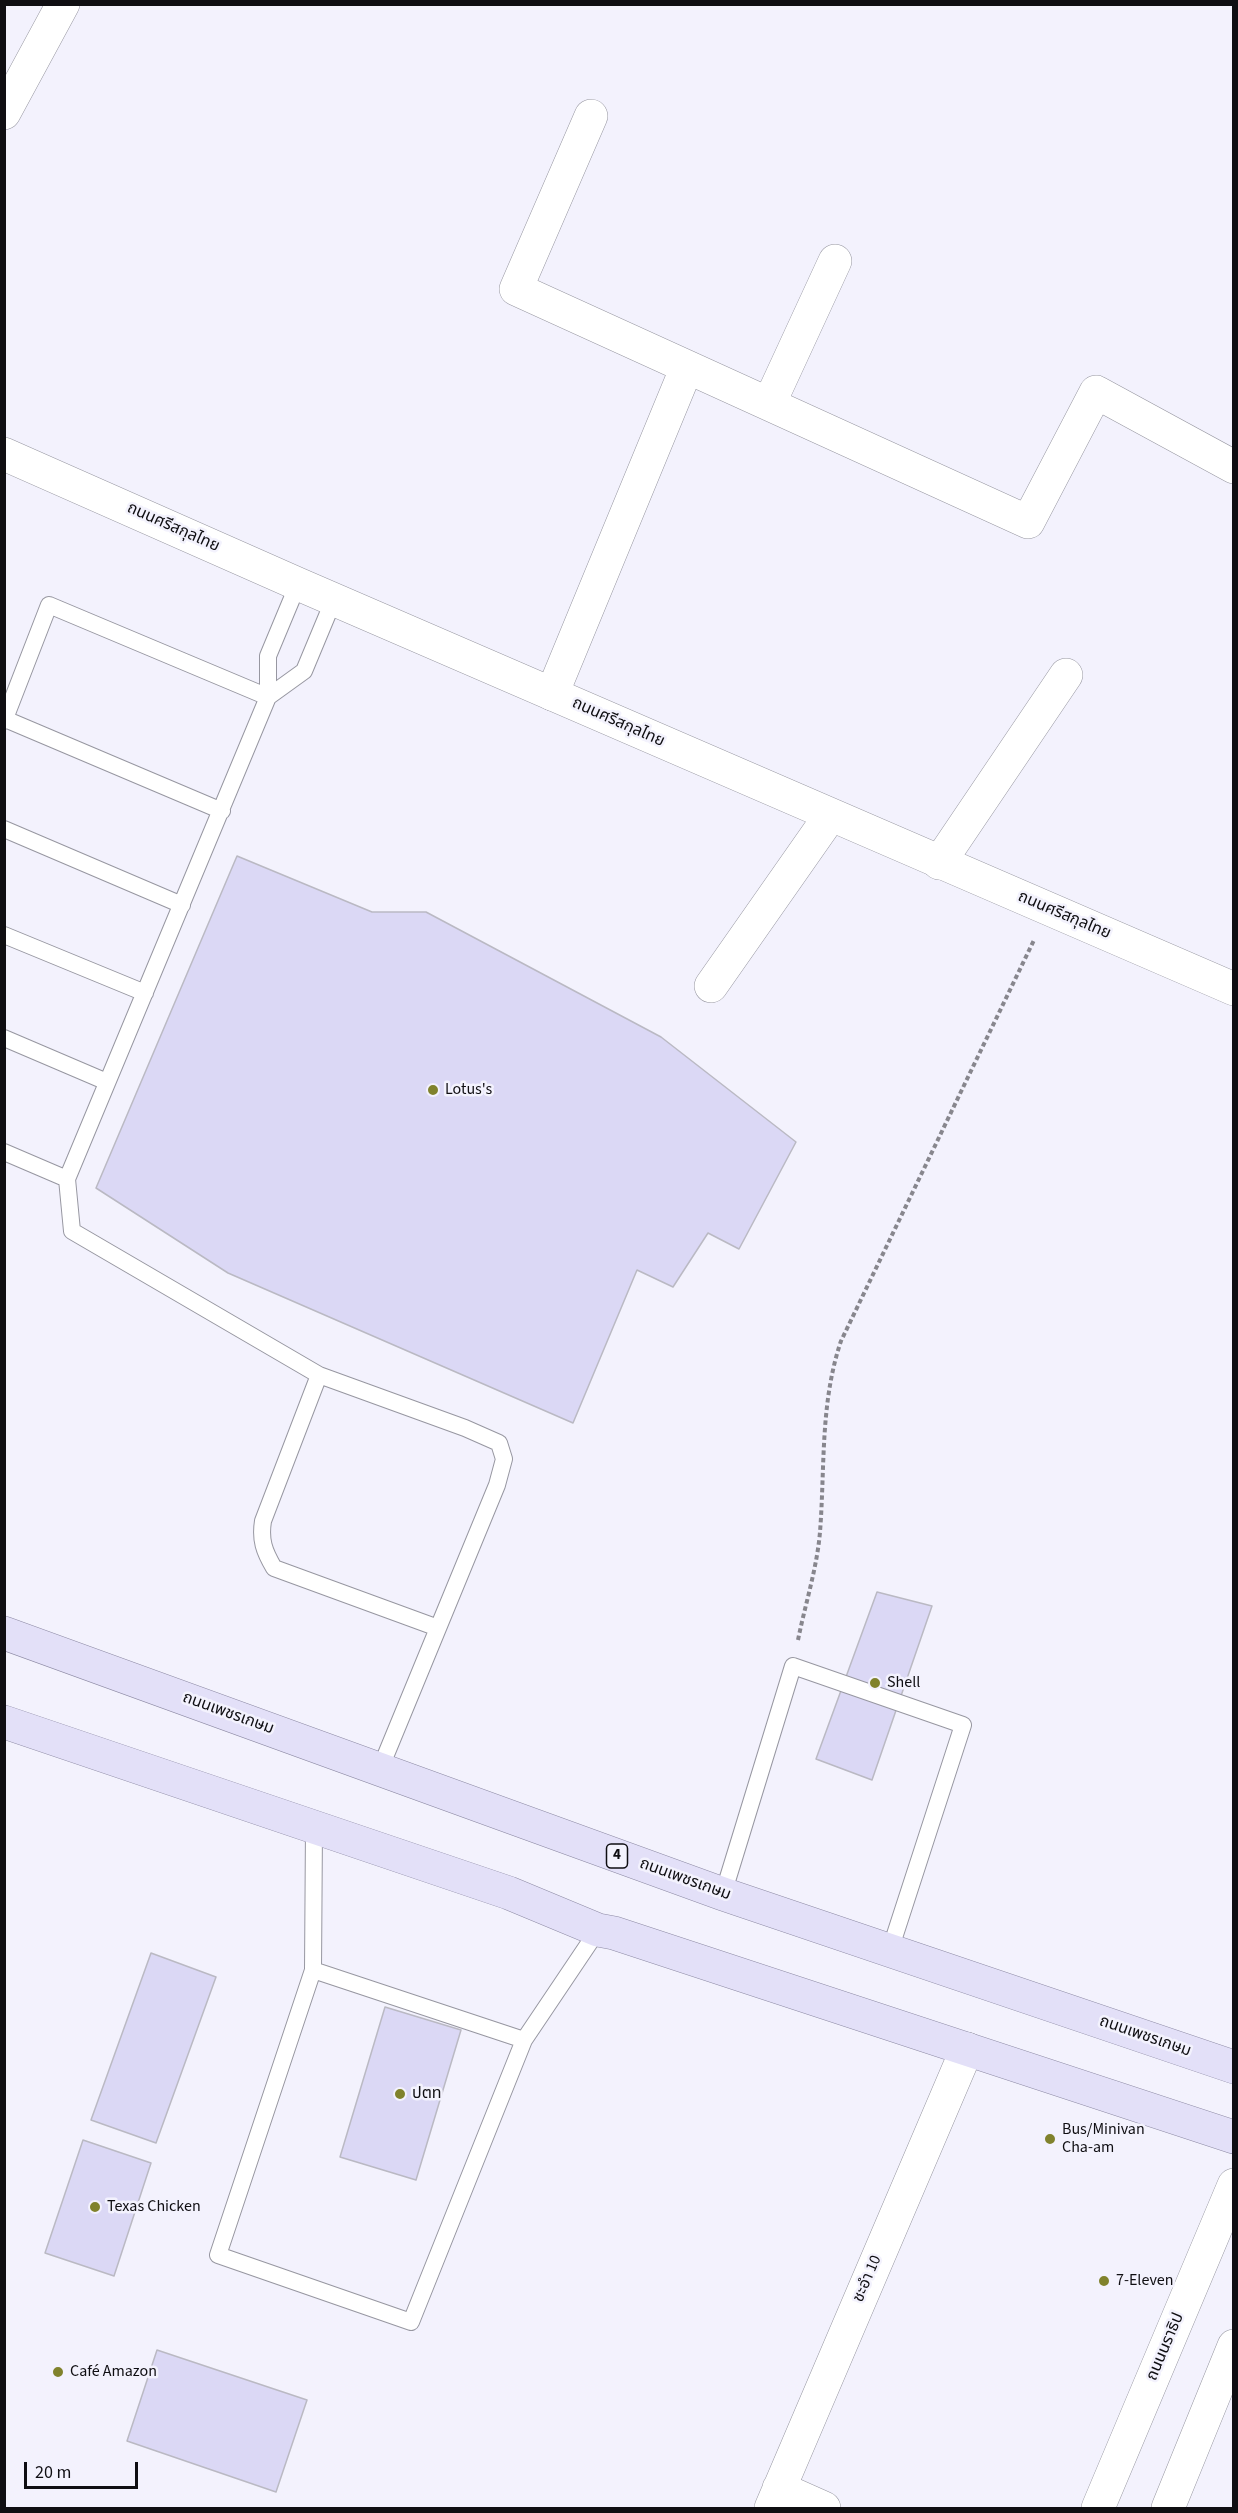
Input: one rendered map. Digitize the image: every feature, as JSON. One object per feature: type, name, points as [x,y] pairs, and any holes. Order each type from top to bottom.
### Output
[{"type":"main road","name":"ถนนเพชรเกษม","points":[[4,1633],[723,1894],[1233,2067]]},
{"type":"main road","points":[[4,1722],[509,1893],[597,1930],[614,1933],[1233,2137]]},
{"type":"street","points":[[4,114],[63,4]]},
{"type":"street","points":[[591,116],[516,289],[1029,522],[1096,392],[1233,467]]},
{"type":"street","points":[[769,404],[835,261]]},
{"type":"street","points":[[552,694],[687,367]]},
{"type":"street","name":"ถนนศรีสกุลไทย","points":[[4,454],[830,816],[1233,989]]},
{"type":"street","points":[[939,863],[1066,675]]},
{"type":"street","points":[[711,986],[830,816]]},
{"type":"street","name":"ชะอำ 10","points":[[775,2498],[967,2049]]},
{"type":"street","name":"ถนนนราธิป","points":[[1098,2508],[1233,2185]]},
{"type":"street","points":[[1168,2508],[1233,2346]]},
{"type":"street","points":[[775,2498],[824,2508]]},
{"type":"lane","points":[[298,584],[268,656],[268,697],[66,1179],[72,1231],[319,1375],[499,1443],[504,1459],[497,1485],[380,1769]]},
{"type":"lane","points":[[268,697],[304,671],[334,599]]},
{"type":"lane","points":[[222,811],[5,720],[49,605],[268,697]]},
{"type":"lane","points":[[4,829],[182,905]]},
{"type":"lane","points":[[4,934],[145,993]]},
{"type":"lane","points":[[4,1038],[107,1082]]},
{"type":"lane","points":[[4,1152],[66,1179]]},
{"type":"lane","points":[[319,1375],[263,1521],[261,1536],[264,1552],[274,1568],[438,1628]]},
{"type":"lane","points":[[723,1894],[793,1665],[963,1725],[891,1950]]},
{"type":"lane","points":[[314,1827],[314,1970],[218,2255],[411,2322],[524,2040],[597,1930]]},
{"type":"lane","points":[[314,1970],[524,2040]]},
{"type":"path","points":[[793,1665],[820,1535],[827,1397],[832,1369],[841,1341],[1049,910]]},
{"type":"building","name":"Lotus's","points":[[237,856],[372,912],[426,912],[661,1037],[796,1142],[739,1249],[708,1233],[673,1287],[637,1270],[573,1423],[228,1273],[96,1188]]},
{"type":"building","name":"Shell","points":[[877,1592],[932,1606],[872,1780],[816,1759]]},
{"type":"building","points":[[151,1953],[216,1977],[156,2143],[91,2120]]},
{"type":"building","name":"ปตท","points":[[385,2007],[461,2030],[416,2180],[340,2157]]},
{"type":"building","points":[[83,2140],[151,2163],[114,2276],[45,2253]]},
{"type":"building","points":[[157,2350],[307,2400],[276,2492],[127,2441]]},
{"type":"place","name":"Lotus's","points":[[433,1090]]},
{"type":"place","name":"Shell","points":[[875,1683]]},
{"type":"place","name":"ปตท","points":[[400,2094]]},
{"type":"place","name":"Bus/Minivan Cha-am","points":[[1050,2139]]},
{"type":"place","name":"Texas Chicken","points":[[95,2207]]},
{"type":"place","name":"7-Eleven","points":[[1104,2281]]},
{"type":"place","name":"Café Amazon","points":[[58,2372]]}]
